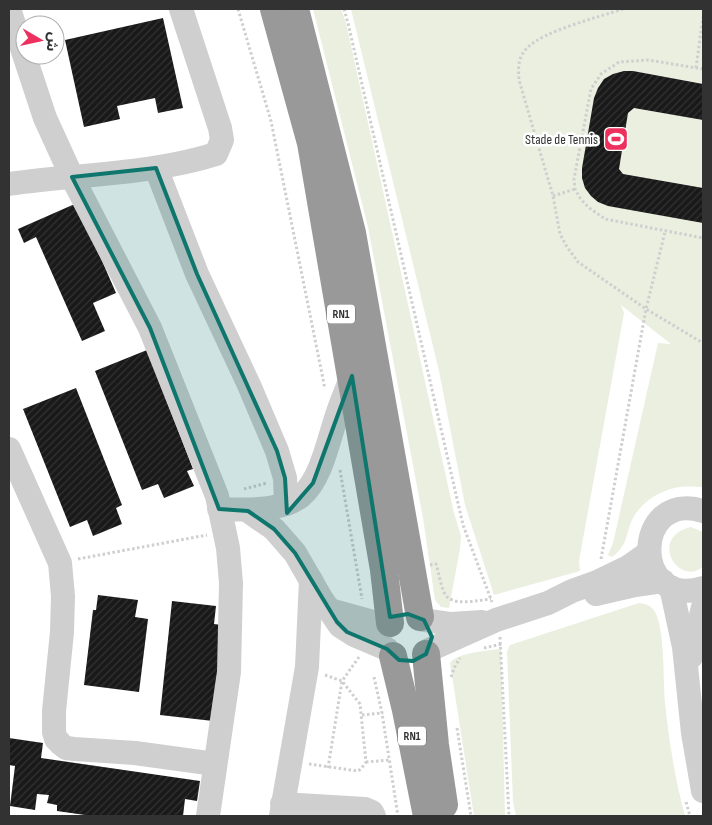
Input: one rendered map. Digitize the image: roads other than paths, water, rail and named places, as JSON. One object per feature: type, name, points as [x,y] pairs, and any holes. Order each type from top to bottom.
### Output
[{"type":"highway","name":"RN1","points":[[274,9],[310,143],[352,376],[384,570],[382,647],[406,710],[427,816]]},
{"type":"highway","name":"RN1","points":[[295,9],[352,233],[422,618],[430,627],[432,637],[427,652],[435,745],[446,816]]},
{"type":"highway","points":[[422,618],[414,615],[401,615],[382,647],[399,660],[413,661],[427,652]]},
{"type":"street","points":[[9,9],[45,118],[72,177],[150,328],[220,512],[228,548],[231,583],[229,672],[208,816]]},
{"type":"street","points":[[9,184],[156,168],[195,161],[216,154],[222,140],[220,128],[181,9]]},
{"type":"street","points":[[156,168],[197,274],[274,442],[286,478],[286,504]]},
{"type":"street","points":[[220,512],[248,511],[286,504],[301,497],[313,483],[352,376]]},
{"type":"street","points":[[9,449],[60,563],[64,596],[54,711],[56,739],[66,748],[135,753],[216,764]]},
{"type":"street","points":[[695,796],[695,742],[682,634],[667,584],[653,569],[648,553],[652,532],[666,516],[675,511],[686,509],[703,511]]},
{"type":"street","points":[[248,511],[268,524],[285,540],[311,580],[336,612],[340,626],[347,632],[382,647]]},
{"type":"street","points":[[548,603],[628,567],[648,553]]},
{"type":"street","points":[[311,580],[307,667],[281,810],[365,809],[372,812],[374,816]]},
{"type":"street","points":[[422,618],[451,624],[494,610],[575,599],[634,585],[667,584],[688,591],[703,588]]},
{"type":"street","points":[[687,673],[703,607]]},
{"type":"street","points":[[427,652],[494,610]]},
{"type":"place","name":"Stade de Tennis","points":[[616,139]]}]
